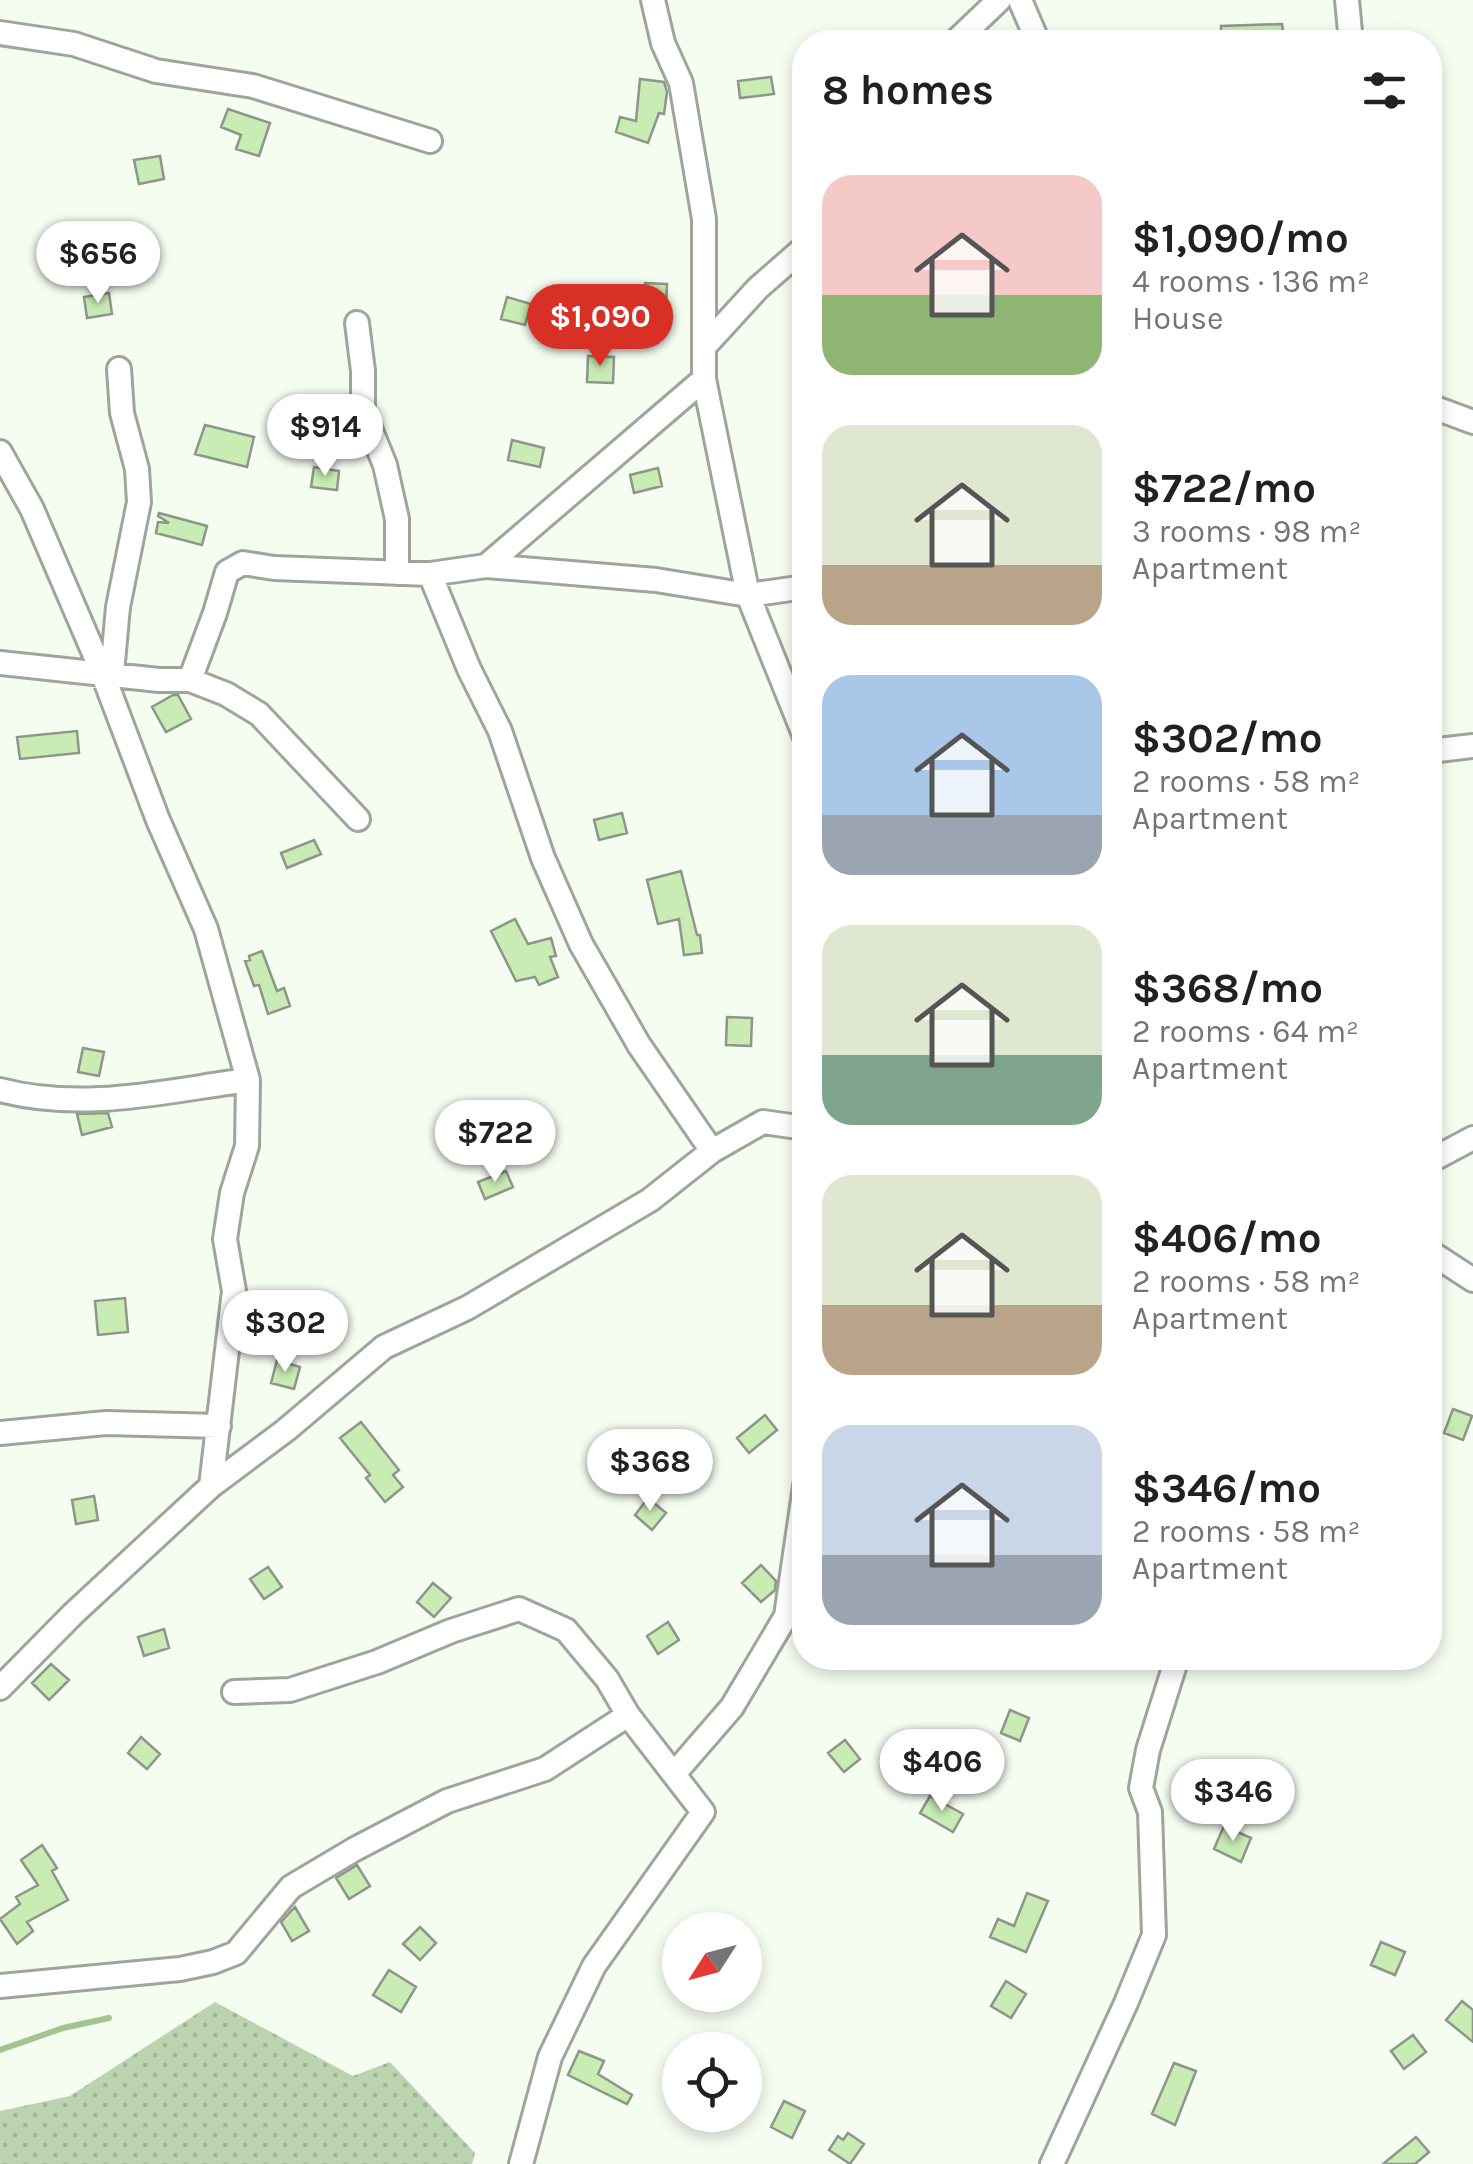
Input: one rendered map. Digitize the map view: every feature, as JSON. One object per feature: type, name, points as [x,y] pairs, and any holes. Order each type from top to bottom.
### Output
[{"type":"street","points":[[653,0],[663,44],[681,84],[704,219],[704,379],[748,594],[792,704]]},
{"type":"street","points":[[968,30],[999,0]]},
{"type":"street","points":[[1020,0],[1033,30]]},
{"type":"street","points":[[1347,0],[1350,30]]},
{"type":"street","points":[[0,33],[74,44],[156,71],[253,86],[430,140]]},
{"type":"street","points":[[704,347],[758,288],[792,259]]},
{"type":"street","points":[[356,324],[364,412],[385,465],[397,519],[397,573]]},
{"type":"street","points":[[107,672],[139,502],[137,469],[122,413],[118,369]]},
{"type":"street","points":[[486,566],[704,379]]},
{"type":"street","points":[[1442,410],[1473,422]]},
{"type":"street","points":[[0,452],[32,509],[107,672],[158,820],[206,929],[248,1080],[247,1146],[232,1192],[225,1239],[234,1291],[211,1486]]},
{"type":"street","points":[[190,680],[226,572],[234,565],[430,574],[486,566],[656,580],[748,594],[792,589]]},
{"type":"street","points":[[430,574],[468,669],[500,731],[543,858],[581,944],[639,1045],[712,1152]]},
{"type":"street","points":[[0,663],[190,680],[226,694],[258,714],[358,819]]},
{"type":"street","points":[[1442,750],[1473,746]]},
{"type":"street","points":[[0,1090],[61,1102],[109,1100],[248,1080]]},
{"type":"street","points":[[0,1688],[72,1614],[211,1486],[286,1430],[384,1347],[467,1308],[650,1200],[712,1152],[763,1122],[792,1126]]},
{"type":"street","points":[[1442,1155],[1473,1138]]},
{"type":"street","points":[[1442,1260],[1473,1280]]},
{"type":"street","points":[[0,1433],[106,1423],[220,1426]]},
{"type":"street","points":[[674,1774],[732,1707],[786,1616],[792,1574]]},
{"type":"street","points":[[234,1692],[290,1690],[519,1609],[566,1630],[608,1679],[628,1714],[703,1812],[594,1966],[550,2057],[521,2164]]},
{"type":"street","points":[[1052,2164],[1154,1935],[1150,1812],[1141,1788],[1148,1750],[1174,1670]]},
{"type":"street","points":[[0,1986],[180,1969],[224,1958],[236,1952],[291,1887],[446,1801],[544,1769],[628,1714]]},
{"type":"green space","points":[[215,2002],[353,2076],[390,2062],[475,2153],[472,2164],[0,2164],[0,2111],[70,2096]]},
{"type":"building","points":[[1282,24],[1283,30],[1221,30],[1221,26]]},
{"type":"building","points":[[771,77],[774,94],[740,98],[738,81]]},
{"type":"building","points":[[640,79],[664,82],[667,92],[664,114],[659,113],[648,143],[616,132],[620,117],[636,121]]},
{"type":"building","points":[[228,109],[270,123],[259,156],[236,149],[241,135],[221,127]]},
{"type":"building","points":[[160,156],[164,179],[139,184],[134,160]]},
{"type":"building","points":[[645,283],[667,284],[666,308],[644,306]]},
{"type":"building","points":[[109,293],[112,314],[87,318],[84,297]]},
{"type":"building","points":[[507,297],[531,304],[525,325],[501,319]]},
{"type":"building","points":[[585,302],[612,302],[612,321],[585,321]]},
{"type":"building","points":[[588,356],[614,357],[613,383],[587,382]]},
{"type":"building","points":[[205,425],[254,437],[247,467],[195,454]]},
{"type":"building","points":[[512,440],[544,448],[540,467],[508,460]]},
{"type":"building","points":[[314,467],[339,471],[337,490],[311,487]]},
{"type":"building","points":[[658,468],[662,486],[634,493],[630,475]]},
{"type":"building","points":[[159,513],[207,526],[202,545],[156,533],[158,522],[169,523]]},
{"type":"building","points":[[178,695],[191,719],[166,732],[152,707]]},
{"type":"building","points":[[77,731],[79,753],[20,759],[17,737]]},
{"type":"building","points":[[622,813],[627,833],[599,840],[594,820]]},
{"type":"building","points":[[314,840],[321,854],[287,868],[281,853]]},
{"type":"building","points":[[681,871],[702,953],[684,955],[679,919],[658,924],[647,880]]},
{"type":"building","points":[[515,919],[528,944],[551,938],[556,956],[550,957],[558,977],[539,985],[535,977],[516,981],[491,931]]},
{"type":"building","points":[[262,951],[277,991],[284,988],[290,1006],[268,1014],[259,985],[254,986],[245,961]]},
{"type":"building","points":[[727,1017],[752,1018],[751,1046],[726,1045]]},
{"type":"building","points":[[83,1048],[104,1052],[99,1076],[78,1072]]},
{"type":"building","points":[[108,1113],[112,1127],[82,1135],[77,1114]]},
{"type":"building","points":[[506,1171],[513,1187],[485,1199],[478,1182]]},
{"type":"building","points":[[125,1298],[128,1332],[98,1335],[95,1301]]},
{"type":"building","points":[[277,1360],[300,1367],[294,1389],[271,1383]]},
{"type":"building","points":[[1453,1409],[1472,1416],[1463,1440],[1444,1433]]},
{"type":"building","points":[[765,1415],[777,1430],[749,1453],[737,1438]]},
{"type":"building","points":[[361,1422],[399,1470],[393,1475],[403,1487],[385,1502],[366,1478],[370,1475],[340,1438]]},
{"type":"building","points":[[94,1496],[98,1520],[76,1524],[72,1500]]},
{"type":"building","points":[[648,1498],[666,1513],[652,1530],[635,1515]]},
{"type":"building","points":[[761,1565],[776,1581],[775,1590],[761,1602],[742,1583]]},
{"type":"building","points":[[268,1567],[282,1587],[264,1599],[250,1579]]},
{"type":"building","points":[[433,1583],[451,1598],[434,1617],[417,1602]]},
{"type":"building","points":[[668,1622],[679,1640],[658,1654],[647,1636]]},
{"type":"building","points":[[164,1629],[169,1648],[144,1656],[138,1637]]},
{"type":"building","points":[[51,1664],[69,1680],[49,1700],[32,1683]]},
{"type":"building","points":[[1010,1710],[1029,1718],[1020,1741],[1001,1733]]},
{"type":"building","points":[[141,1737],[160,1754],[147,1769],[128,1753]]},
{"type":"building","points":[[845,1740],[860,1759],[844,1772],[828,1753]]},
{"type":"building","points":[[930,1796],[963,1814],[953,1832],[920,1813]]},
{"type":"building","points":[[1224,1826],[1251,1838],[1241,1862],[1214,1849]]},
{"type":"building","points":[[42,1845],[57,1868],[52,1871],[68,1900],[27,1922],[33,1931],[17,1944],[0,1919],[20,1904],[16,1897],[38,1885],[21,1860]]},
{"type":"building","points":[[357,1865],[370,1886],[349,1899],[336,1878]]},
{"type":"building","points":[[1027,1893],[1048,1901],[1026,1952],[990,1937],[998,1919],[1014,1926]]},
{"type":"building","points":[[295,1907],[309,1931],[292,1941],[281,1922]]},
{"type":"building","points":[[420,1927],[436,1943],[420,1960],[403,1944]]},
{"type":"building","points":[[1381,1942],[1405,1952],[1395,1975],[1371,1965]]},
{"type":"building","points":[[389,1970],[416,1987],[401,2012],[373,1995]]},
{"type":"building","points":[[1006,1981],[1026,1994],[1011,2018],[991,2006]]},
{"type":"building","points":[[1462,2001],[1473,2010],[1473,2042],[1446,2020]]},
{"type":"building","points":[[1413,2035],[1426,2052],[1404,2069],[1391,2051]]},
{"type":"building","points":[[579,2051],[604,2061],[598,2074],[632,2095],[627,2104],[568,2075]]},
{"type":"building","points":[[1174,2063],[1196,2071],[1175,2125],[1152,2114]]},
{"type":"building","points":[[784,2101],[805,2111],[792,2138],[771,2127]]},
{"type":"building","points":[[848,2133],[864,2144],[850,2164],[829,2150],[838,2136],[843,2140]]},
{"type":"building","points":[[1416,2137],[1429,2152],[1415,2164],[1383,2164]]},
{"type":"waterway","points":[[0,2050],[63,2028],[109,2018]]}]
